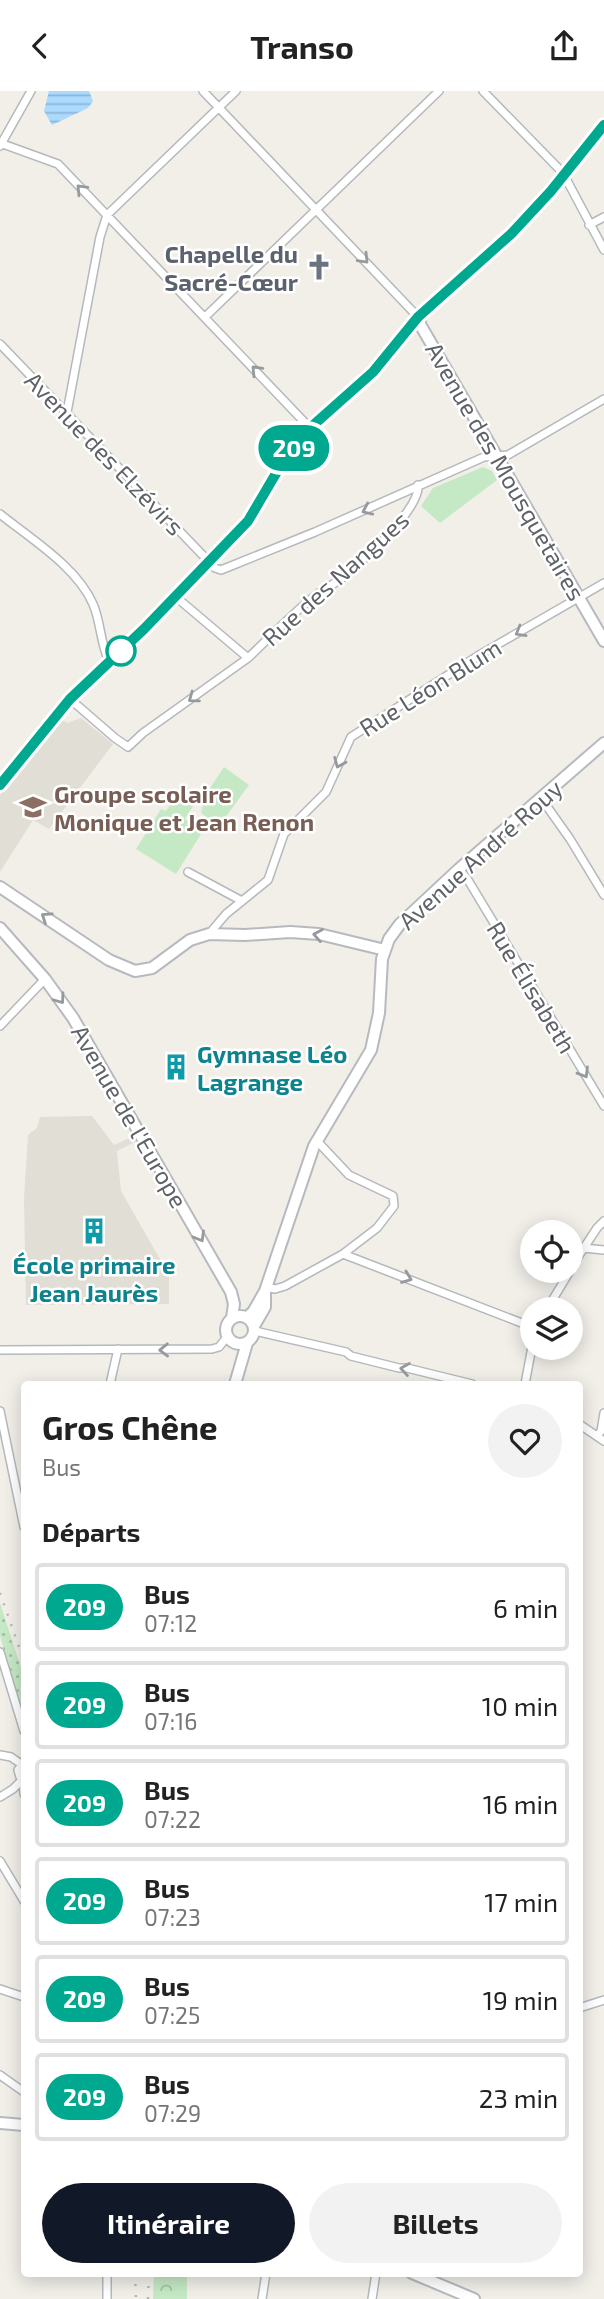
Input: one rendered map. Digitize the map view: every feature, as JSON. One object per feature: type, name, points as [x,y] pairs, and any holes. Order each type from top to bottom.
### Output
[{"type":"street","points":[[31,91],[1,144],[58,164],[307,423]]},
{"type":"street","name":"Avenue des Mousquetaires","points":[[203,91],[418,317],[604,641]]},
{"type":"street","points":[[67,412],[100,237],[107,215],[236,91]]},
{"type":"street","points":[[205,317],[439,91]]},
{"type":"street","points":[[482,91],[563,173],[604,250]]},
{"type":"street","points":[[0,785],[70,699],[176,597],[248,521],[307,423],[373,372],[418,317],[511,234],[551,191],[604,125]]},
{"type":"street","points":[[589,225],[604,216]]},
{"type":"street","name":"Avenue des Elzévirs","points":[[0,344],[210,562]]},
{"type":"street","points":[[210,562],[218,569],[225,570],[484,457],[508,455],[604,399]]},
{"type":"street","name":"Rue des Nangues","points":[[176,597],[248,657],[312,598],[346,575],[368,554],[412,508],[419,492],[418,485]]},
{"type":"street","points":[[1,516],[84,585],[97,612],[109,661]]},
{"type":"street","name":"Rue Léon Blum","points":[[209,934],[226,914],[268,880],[284,834],[326,792],[351,737],[486,651],[604,583]]},
{"type":"street","points":[[70,699],[115,739],[128,747],[143,733],[248,657]]},
{"type":"street","name":"Avenue André Rouy","points":[[252,1324],[265,1307],[266,1289],[317,1140],[371,1050],[379,1013],[384,950],[400,924],[604,743]]},
{"type":"street","points":[[541,798],[563,828],[604,895]]},
{"type":"street","name":"Rue Élisabeth","points":[[459,869],[604,1107]]},
{"type":"street","points":[[188,872],[242,901]]},
{"type":"street","points":[[0,887],[109,960],[129,969],[149,970],[190,940],[209,934],[319,934],[384,950]]},
{"type":"street","name":"Avenue de l'Europe","points":[[0,928],[46,979],[73,1018],[231,1292],[234,1304],[232,1318]]},
{"type":"street","points":[[0,1026],[46,979]]},
{"type":"street","points":[[266,1289],[285,1286],[343,1254],[377,1228],[394,1206],[393,1196],[349,1174],[317,1140]]},
{"type":"street","points":[[604,1221],[583,1248],[604,1250]]},
{"type":"street","points":[[343,1254],[520,1322]]},
{"type":"street","points":[[240,1370],[227,1326],[232,1318],[239,1315],[252,1324],[346,1352],[351,1356],[460,1381]]},
{"type":"street","points":[[236,1381],[247,1343],[253,1338],[252,1324]]},
{"type":"street","points":[[0,1350],[216,1349],[230,1340],[247,1343]]},
{"type":"street","points":[[111,1381],[118,1349]]},
{"type":"street","points":[[526,1381],[530,1360]]},
{"type":"street","points":[[0,1412],[21,1513]]},
{"type":"street","points":[[583,1427],[600,1439],[604,1413]]},
{"type":"street","points":[[0,1652],[21,1721]]},
{"type":"street","points":[[0,1755],[21,1761]]},
{"type":"street","points":[[0,1797],[21,1782]]},
{"type":"street","points":[[0,1861],[21,1896]]},
{"type":"street","points":[[0,1989],[21,1996]]},
{"type":"street","points":[[583,2007],[604,2000]]},
{"type":"street","points":[[0,2074],[21,2090]]},
{"type":"street","points":[[0,2123],[21,2125]]},
{"type":"street","points":[[107,2277],[107,2299]]},
{"type":"street","points":[[262,2299],[265,2277]]},
{"type":"street","points":[[372,2299],[375,2277]]},
{"type":"street","points":[[422,2277],[474,2299]]},
{"type":"shaded area","name":"Groupe scolaire Monique et Jean Renon","points":[[81,718],[113,744],[49,829],[33,820],[0,872],[0,795],[61,719],[67,723]]},
{"type":"shaded area","points":[[92,1116],[114,1145],[134,1136],[137,1141],[117,1151],[121,1191],[169,1275],[169,1304],[26,1305],[24,1198],[28,1135],[37,1128],[40,1117]]},
{"type":"green space","points":[[483,467],[492,471],[497,480],[440,523],[421,506],[433,488]]},
{"type":"green space","points":[[224,767],[249,785],[219,826],[201,813],[206,794]]},
{"type":"green space","points":[[183,785],[199,796],[185,819],[203,831],[176,874],[136,849],[161,809],[166,811]]},
{"type":"green space","points":[[0,1603],[21,1668],[21,1709],[0,1636]]},
{"type":"green space","points":[[154,2277],[187,2277],[187,2299],[153,2299]]},
{"type":"water","points":[[49,91],[89,91],[93,101],[88,108],[52,125],[44,111]]},
{"type":"railway","points":[[0,1593],[21,1652]]},
{"type":"railway","points":[[135,2277],[136,2299]]},
{"type":"railway","points":[[148,2299],[149,2277]]},
{"type":"bus line","name":"209","points":[[0,785],[54,716],[144,629],[248,521],[278,470],[310,428],[373,372],[418,317],[511,234],[551,191],[604,125]]},
{"type":"place","name":"Chapelle du Sacré-Cœur","points":[[319,267]]},
{"type":"place","name":"Groupe scolaire Monique et Jean Renon","points":[[33,807]]},
{"type":"place","name":"Gymnase Léo Lagrange","points":[[176,1067]]},
{"type":"place","name":"École primaire Jean Jaurès","points":[[94,1231]]}]
